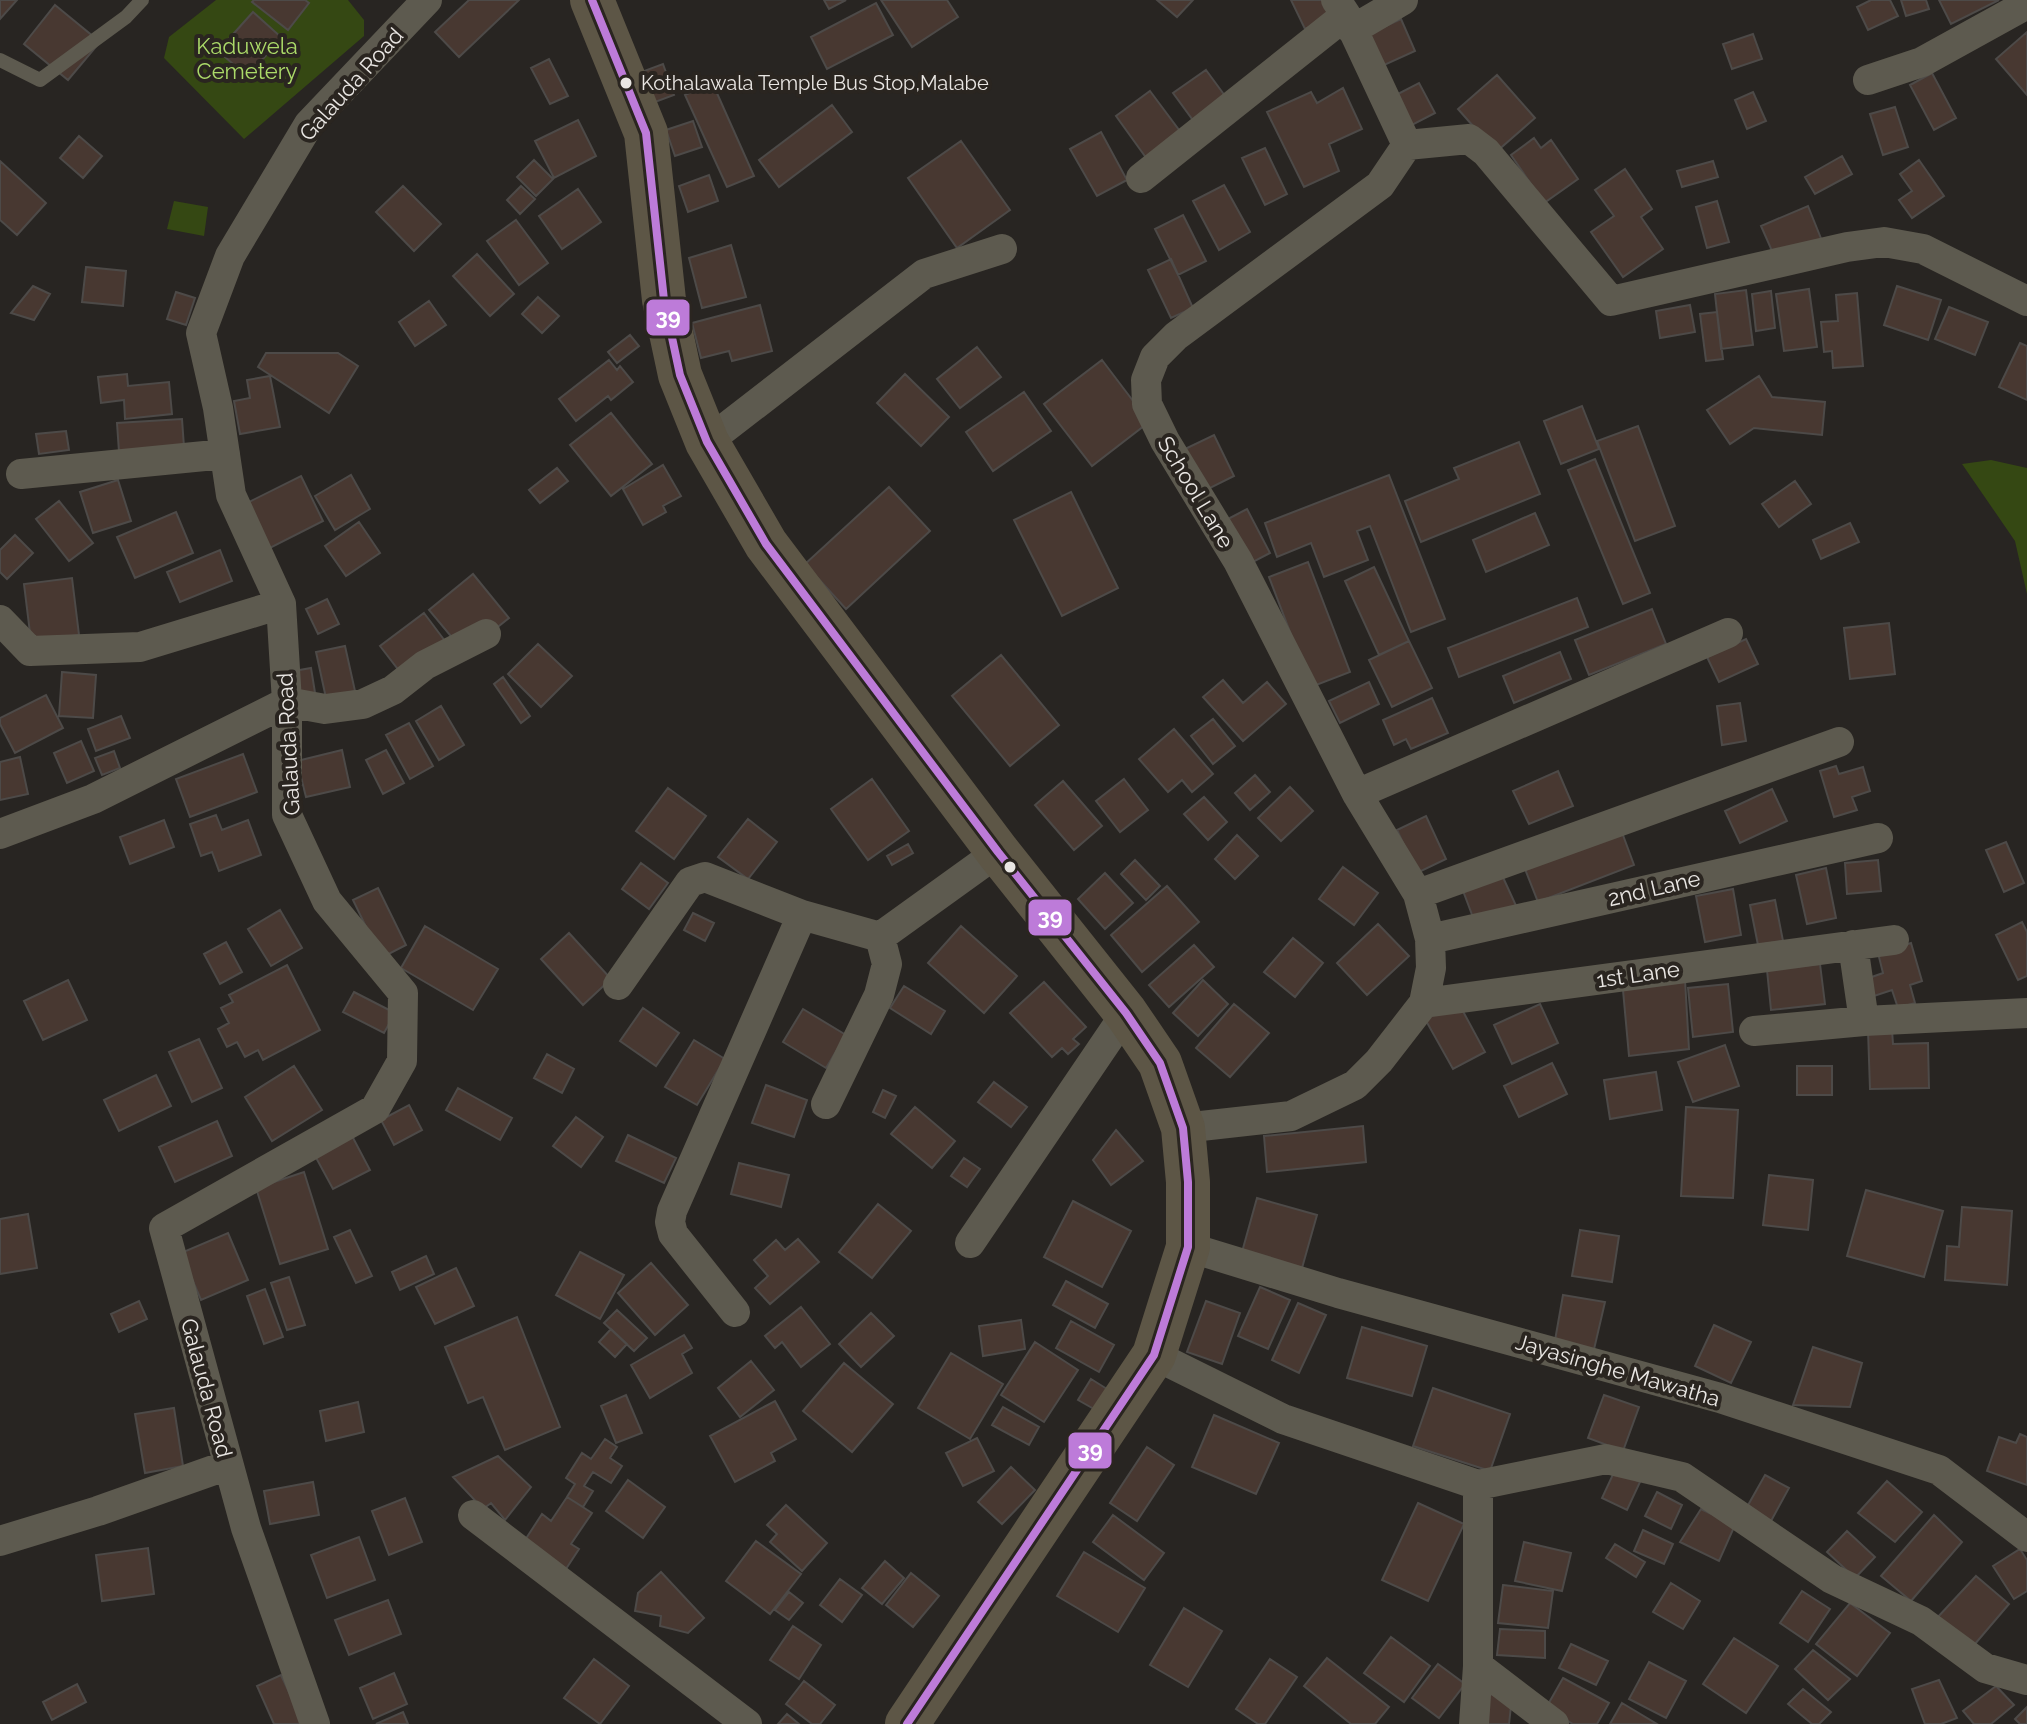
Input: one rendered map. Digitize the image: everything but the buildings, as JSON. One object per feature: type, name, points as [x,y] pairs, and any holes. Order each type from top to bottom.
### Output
[{"type":"main road","points":[[592,0],[646,133],[664,300],[680,375],[707,442],[766,544],[998,852],[1126,1013],[1160,1063],[1183,1128],[1188,1182],[1188,1247],[1154,1355],[912,1722]]},
{"type":"street","name":"Galauda Road","points":[[315,1724],[246,1528],[164,1228],[375,1109],[402,1061],[403,993],[327,901],[287,815],[287,702],[281,604],[231,495],[218,408],[201,333],[230,256],[309,124],[427,0]]},
{"type":"street","points":[[1141,178],[1345,15],[1403,0]]},
{"type":"street","points":[[1868,80],[1922,62],[2027,4]]},
{"type":"street","points":[[1345,15],[1407,145],[1469,139],[1486,152],[1611,301],[1847,247],[1884,242],[1923,249],[2027,301]]},
{"type":"street","name":"School Lane","points":[[1183,1128],[1291,1116],[1355,1085],[1379,1061],[1424,1003],[1431,968],[1430,939],[1418,894],[1357,794],[1238,561],[1165,441],[1147,404],[1146,380],[1155,357],[1176,336],[1380,185],[1407,145]]},
{"type":"street","points":[[707,442],[924,274],[1002,249]]},
{"type":"street","points":[[21,474],[225,454]]},
{"type":"street","points":[[0,620],[30,651],[140,647],[281,604]]},
{"type":"street","points":[[1357,794],[1728,633]]},
{"type":"street","points":[[0,834],[93,799],[287,702],[325,709],[363,704],[393,690],[425,665],[486,634]]},
{"type":"street","points":[[1418,894],[1839,742]]},
{"type":"street","name":"2nd Lane","points":[[1430,939],[1878,838]]},
{"type":"street","points":[[880,937],[998,852]]},
{"type":"street","points":[[618,985],[690,882],[705,877],[802,915],[880,937]]},
{"type":"street","points":[[735,1312],[673,1234],[670,1222],[672,1211],[802,915]]},
{"type":"street","points":[[826,1104],[879,995],[887,964],[880,937]]},
{"type":"street","name":"1st Lane","points":[[1424,1003],[1894,940]]},
{"type":"street","points":[[1853,945],[1864,1021]]},
{"type":"street","points":[[970,1243],[1126,1013]]},
{"type":"street","points":[[1754,1031],[1864,1021],[2027,1013]]},
{"type":"street","name":"Jayasinghe Mawatha","points":[[1188,1247],[1338,1293],[1720,1398],[1939,1470],[2027,1537]]},
{"type":"street","points":[[1154,1355],[1283,1419],[1478,1485],[1606,1459],[1682,1477],[1832,1579],[1921,1621],[1985,1668],[2027,1680]]},
{"type":"street","points":[[0,1541],[98,1511],[228,1465]]},
{"type":"street","points":[[1474,1724],[1478,1666],[1478,1485]]},
{"type":"street","points":[[473,1515],[747,1724]]},
{"type":"street","points":[[1478,1666],[1554,1724]]},
{"type":"lane","points":[[0,60],[40,80],[126,17],[142,0]]},
{"type":"green space","name":"Kaduwela Cemetery","points":[[216,0],[348,0],[364,20],[364,36],[244,139],[164,58],[169,37]]},
{"type":"green space","points":[[174,201],[208,207],[204,236],[167,229]]},
{"type":"green space","points":[[1991,460],[2027,468],[2027,594],[2015,541],[1962,464]]},
{"type":"transit line","name":"39","points":[[592,0],[646,133],[664,300],[680,375],[707,442],[766,544],[998,852],[1126,1013],[1160,1063],[1183,1128],[1188,1182],[1188,1247],[1154,1355],[907,1724]]},
{"type":"place","name":"Kothalawala Temple Bus Stop,Malabe","points":[[626,83]]}]
